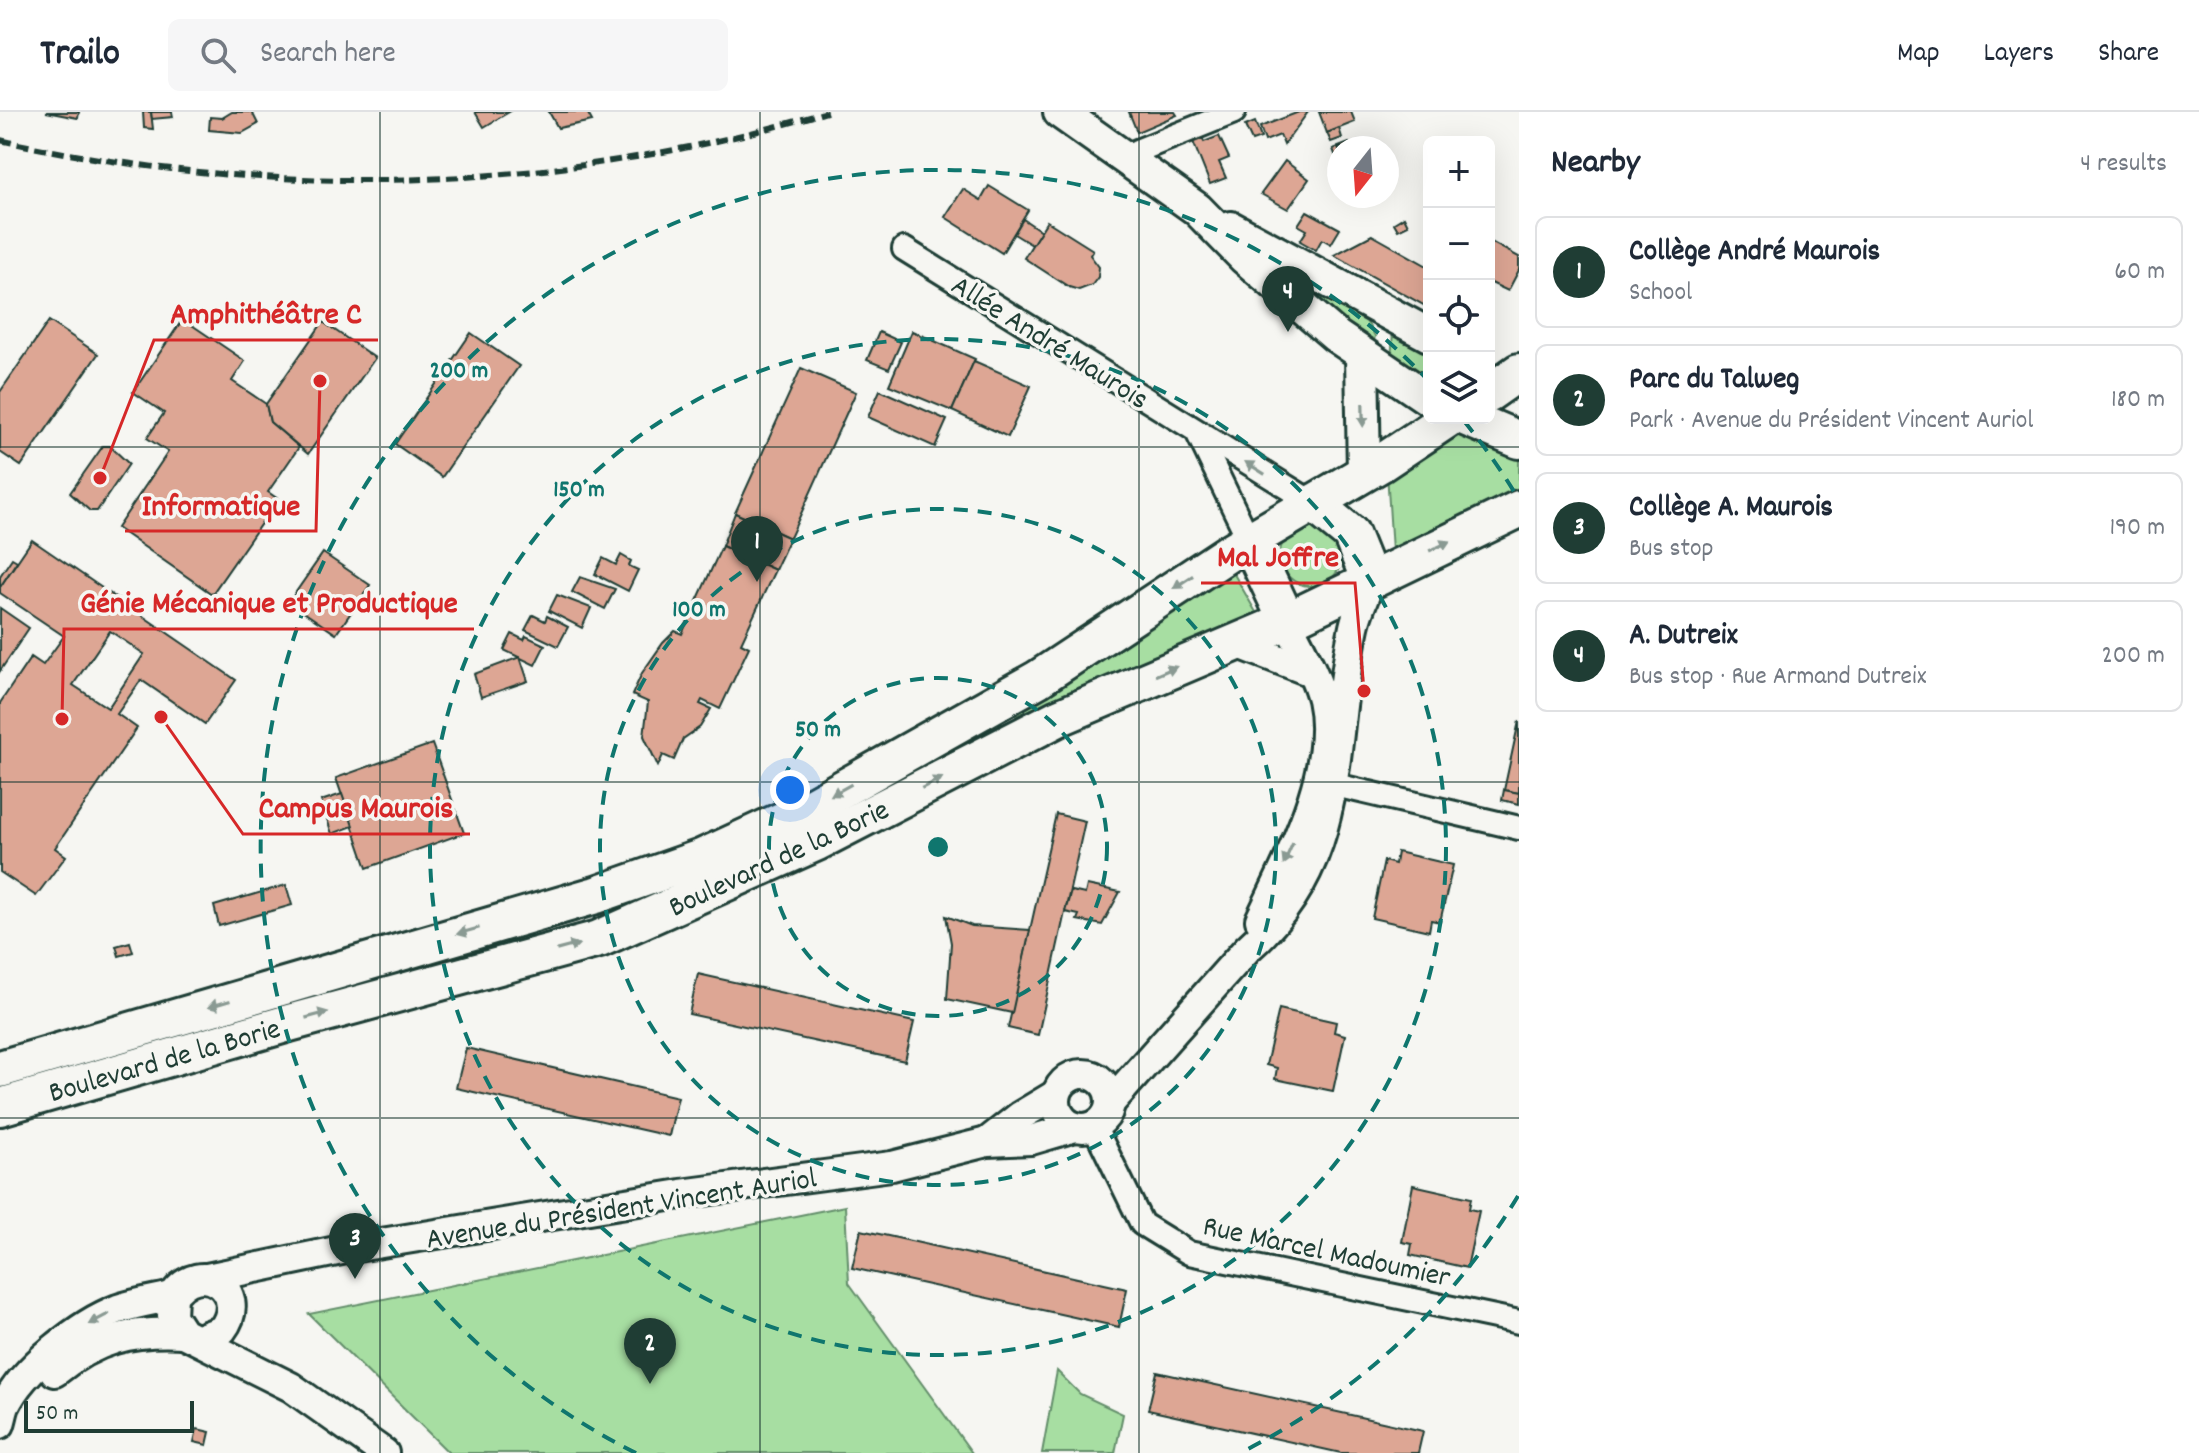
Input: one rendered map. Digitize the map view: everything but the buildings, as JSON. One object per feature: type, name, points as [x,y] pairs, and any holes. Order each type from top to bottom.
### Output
[{"type":"main road","points":[[1060,112],[1197,209],[1423,332]]},
{"type":"main road","points":[[1197,209],[1244,257],[1362,355],[1423,395]]},
{"type":"main road","points":[[1362,355],[1364,474]]},
{"type":"main road","name":"Boulevard de la Borie","points":[[0,1069],[596,895],[701,858],[803,811],[1038,679],[1440,424]]},
{"type":"main road","points":[[1481,424],[1519,440]]},
{"type":"main road","name":"Allée André Maurois","points":[[1313,503],[1351,534],[1370,581]]},
{"type":"main road","name":"Boulevard de la Borie","points":[[0,1107],[289,1023],[599,939],[817,842],[1058,718],[1287,621],[1519,509]]},
{"type":"main road","points":[[1250,542],[1287,621]]},
{"type":"street","points":[[1129,160],[1137,151],[1234,112]]},
{"type":"street","name":"Allée André Maurois","points":[[904,249],[1313,503]]},
{"type":"street","points":[[1198,432],[1250,542]]},
{"type":"street","points":[[1180,1028],[1094,1075],[1073,1074],[1064,1080],[1055,1095],[1062,1118],[1085,1127],[1103,1120],[1111,1102],[1180,1028],[1247,949],[1308,808],[1328,774],[1354,625],[1370,581]]},
{"type":"street","points":[[1287,621],[1322,698],[1328,774]]},
{"type":"street","points":[[1234,642],[1311,672]]},
{"type":"street","points":[[1328,774],[1519,828]]},
{"type":"street","points":[[1094,1075],[1106,1086],[1111,1102]]},
{"type":"street","name":"Avenue du Président Vincent Auriol","points":[[987,1142],[1020,1116],[1055,1095]]},
{"type":"street","name":"Avenue du Président Vincent Auriol","points":[[207,1278],[336,1250],[681,1194],[892,1166],[987,1142],[1031,1140],[1085,1127]]},
{"type":"street","name":"Rue Marcel Madoumier","points":[[1085,1127],[1142,1224],[1189,1253],[1519,1322]]},
{"type":"street","points":[[1,1422],[16,1413],[61,1367],[105,1340],[130,1332],[214,1336],[254,1270]]},
{"type":"street","points":[[1,1422],[5,1405],[22,1384],[74,1334],[122,1307],[173,1296],[189,1280],[207,1278],[223,1286],[243,1359]]},
{"type":"street","points":[[173,1296],[172,1316],[190,1336],[243,1359],[291,1387],[384,1453]]},
{"type":"green space","points":[[1276,263],[1363,316],[1375,336],[1372,351]]},
{"type":"green space","points":[[1393,331],[1423,347],[1423,381],[1391,362]]},
{"type":"green space","points":[[1464,428],[1519,453],[1519,488],[1392,551],[1387,472]]},
{"type":"green space","points":[[1311,524],[1323,526],[1333,533],[1340,543],[1340,567],[1333,577],[1323,584],[1311,586],[1299,584],[1289,577],[1282,567],[1280,555],[1282,543],[1289,533],[1299,526]]},
{"type":"green space","points":[[1231,569],[1257,614],[1016,716],[1013,710]]},
{"type":"green space","points":[[845,1206],[849,1283],[972,1453],[449,1453],[309,1314]]},
{"type":"green space","points":[[1057,1371],[1080,1394],[1123,1414],[1115,1453],[1042,1453]]},
{"type":"railway","points":[[0,140],[103,160],[207,173],[311,179],[415,179],[520,173],[623,159],[726,139],[827,112]]},
{"type":"place","name":"A. Dutreix","points":[[1288,332]]},
{"type":"place","name":"Informatique","points":[[320,381]]},
{"type":"place","name":"Amphithéâtre C","points":[[100,478]]},
{"type":"place","name":"Collège André Maurois","points":[[757,582]]},
{"type":"place","name":"Mal Joffre","points":[[1364,691]]},
{"type":"place","name":"Campus Maurois","points":[[161,717]]},
{"type":"place","name":"Génie Mécanique et Productique","points":[[62,719]]},
{"type":"place","name":"Collège A. Maurois","points":[[355,1279]]},
{"type":"place","name":"Parc du Talweg","points":[[650,1384]]}]
